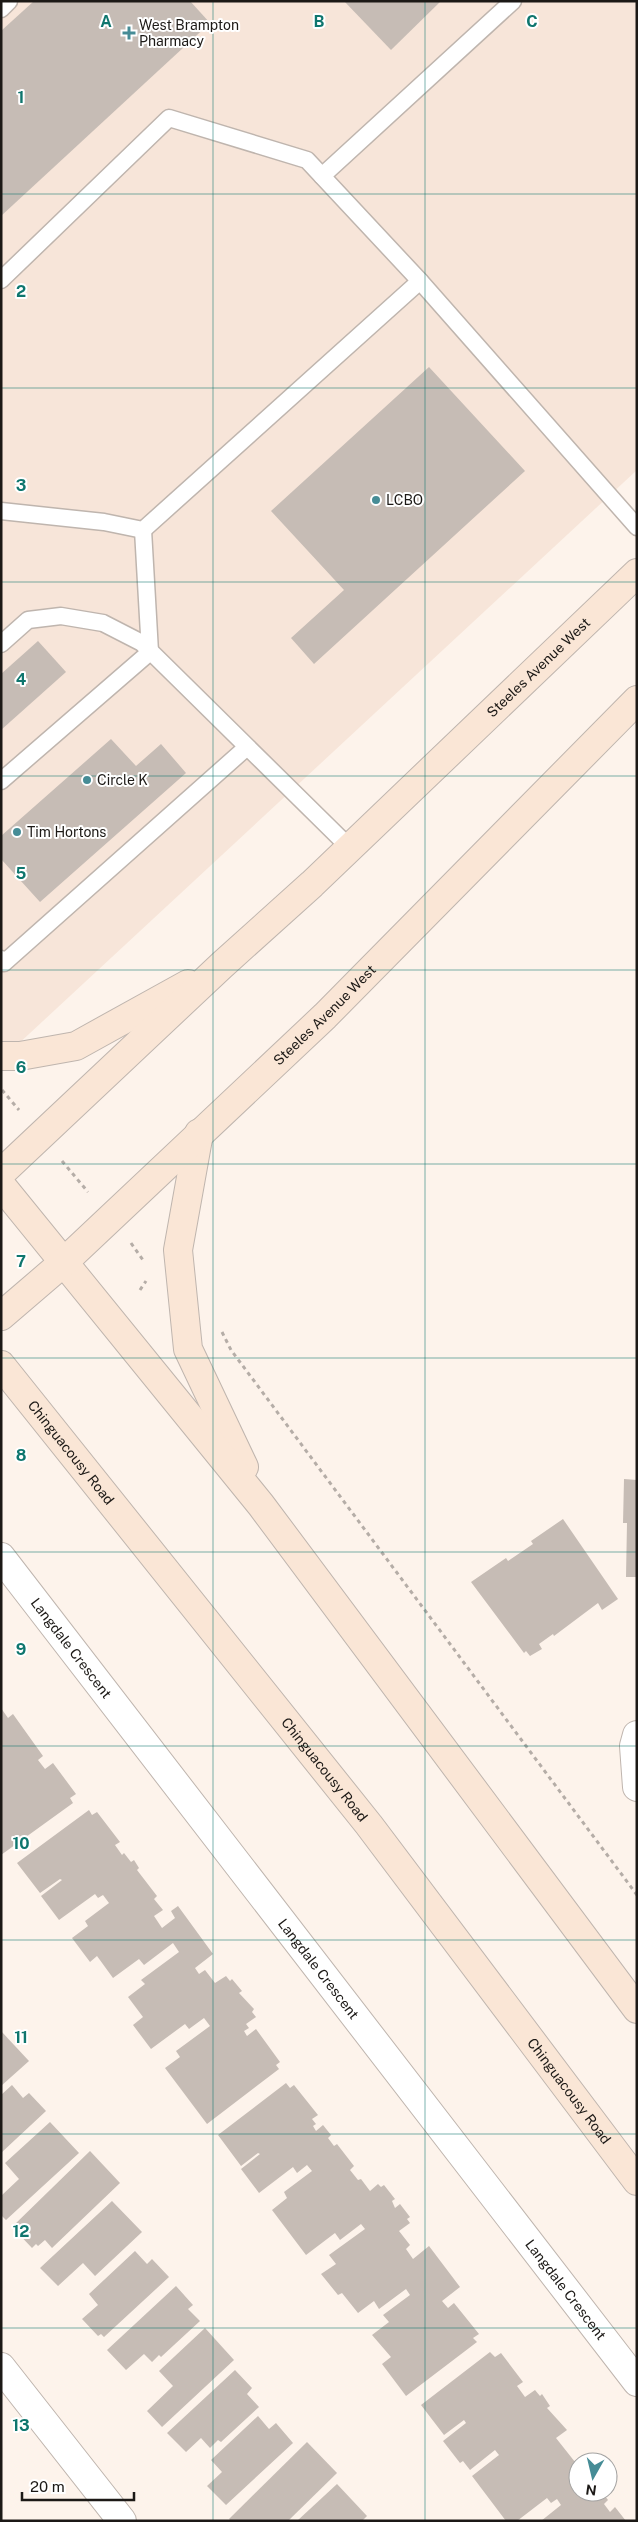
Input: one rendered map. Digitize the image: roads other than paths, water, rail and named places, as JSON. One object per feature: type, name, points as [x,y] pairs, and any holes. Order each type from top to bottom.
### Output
[{"type":"main road","name":"Steeles Avenue West","points":[[1,1173],[222,965],[350,848],[637,573]]},
{"type":"main road","name":"Steeles Avenue West","points":[[1,1316],[64,1262],[325,1016],[637,700]]},
{"type":"main road","points":[[1,1056],[20,1056],[76,1046],[222,965]]},
{"type":"main road","points":[[199,1133],[178,1250],[188,1349],[262,1505]]},
{"type":"main road","points":[[1,1185],[262,1505],[637,2009]]},
{"type":"main road","name":"Chinguacousy Road","points":[[1,1365],[369,1825],[637,2181]]},
{"type":"street","name":"Langdale Crescent","points":[[1,1557],[637,2382]]},
{"type":"street","points":[[637,1735],[634,1746],[637,1787]]},
{"type":"street","points":[[1,2367],[122,2521]]},
{"type":"lane","points":[[1,9],[9,1]]},
{"type":"lane","points":[[322,176],[513,1]]},
{"type":"lane","points":[[1,280],[169,118],[307,160],[420,281],[637,527]]},
{"type":"lane","points":[[143,530],[420,281]]},
{"type":"lane","points":[[1,511],[104,522],[143,530]]},
{"type":"lane","points":[[143,530],[150,652]]},
{"type":"lane","points":[[1,644],[28,620],[60,616],[103,623],[142,643],[350,848]]},
{"type":"lane","points":[[1,781],[150,652]]},
{"type":"lane","points":[[1,959],[4,962],[247,747]]},
{"type":"place","name":"West Brampton Pharmacy","points":[[129,33]]},
{"type":"place","name":"LCBO","points":[[376,500]]},
{"type":"place","name":"Circle K","points":[[87,780]]},
{"type":"place","name":"Tim Hortons","points":[[17,832]]}]
